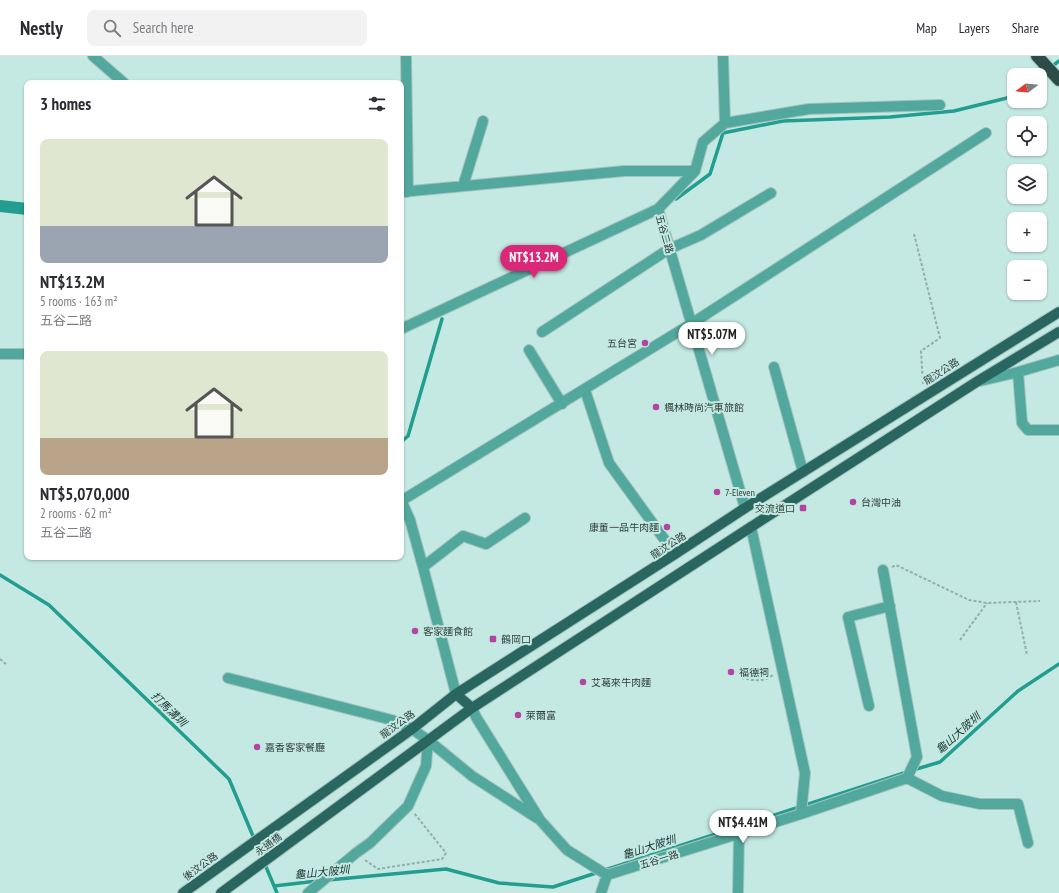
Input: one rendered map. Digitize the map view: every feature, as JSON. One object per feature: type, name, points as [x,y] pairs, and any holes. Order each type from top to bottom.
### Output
[{"type":"highway","points":[[1038,56],[1059,80]]},
{"type":"main road","name":"龍汶公路","points":[[298,811],[412,729],[456,694],[745,508],[1059,312]]},
{"type":"main road","points":[[428,740],[472,708],[751,527],[978,381],[1059,332]]},
{"type":"main road","points":[[456,694],[472,708]]},
{"type":"main road","name":"永通橋","points":[[221,893],[428,740]]},
{"type":"main road","name":"永通橋","points":[[231,858],[298,811]]},
{"type":"main road","name":"後汶公路","points":[[183,893],[231,858]]},
{"type":"street","points":[[93,56],[121,80]]},
{"type":"street","points":[[406,56],[404,192],[624,171],[695,171]]},
{"type":"street","points":[[723,56],[725,123]]},
{"type":"street","points":[[658,209],[695,171],[702,142],[725,123],[809,109],[940,104]]},
{"type":"street","points":[[463,186],[483,121]]},
{"type":"street","points":[[404,499],[691,324],[986,133]]},
{"type":"street","points":[[542,332],[669,249],[701,235],[771,193]]},
{"type":"street","name":"五谷二路","points":[[404,328],[658,209],[745,508]]},
{"type":"street","points":[[529,350],[562,404]]},
{"type":"street","points":[[0,354],[24,354]]},
{"type":"street","points":[[978,381],[1018,372],[1059,360]]},
{"type":"street","points":[[774,367],[803,472]]},
{"type":"street","points":[[1018,372],[1022,423],[1028,430],[1059,430]]},
{"type":"street","points":[[585,390],[609,463],[675,554]]},
{"type":"street","points":[[404,507],[410,520],[456,694]]},
{"type":"street","points":[[423,567],[463,536],[486,544],[525,518]]},
{"type":"street","points":[[751,527],[805,773],[801,814]]},
{"type":"street","points":[[883,570],[917,757],[907,777],[942,796],[980,804],[1018,804],[1028,843]]},
{"type":"street","points":[[869,706],[848,618],[890,606]]},
{"type":"street","points":[[228,678],[392,720],[412,729],[428,740],[472,776],[540,820]]},
{"type":"street","points":[[472,708],[476,717],[540,820],[566,850],[607,875],[601,893]]},
{"type":"street","points":[[308,893],[370,843],[408,806],[426,766],[428,740]]},
{"type":"street","name":"五谷一路","points":[[607,875],[801,814],[907,777]]},
{"type":"street","points":[[738,893],[739,834]]},
{"type":"path","points":[[914,234],[940,338],[921,351],[924,396]]},
{"type":"path","points":[[883,570],[896,565],[970,600],[987,602],[1040,601]]},
{"type":"path","points":[[960,640],[987,602]]},
{"type":"path","points":[[1016,602],[1027,655]]},
{"type":"path","points":[[0,659],[6,664]]},
{"type":"path","points":[[741,678],[759,681],[769,678],[782,668]]},
{"type":"path","points":[[356,853],[378,870],[442,859],[446,853],[408,806]]},
{"type":"waterway","points":[[1055,64],[1059,61]]},
{"type":"waterway","points":[[676,199],[710,174],[723,133],[783,121],[890,117],[954,111],[1007,98]]},
{"type":"waterway","points":[[0,206],[24,209]]},
{"type":"waterway","points":[[404,439],[408,436],[442,319]]},
{"type":"waterway","name":"打馬溝圳","points":[[0,575],[49,605],[229,779],[277,893]]},
{"type":"waterway","name":"龜山大陂圳","points":[[913,770],[940,762],[1018,691],[1059,664]]},
{"type":"waterway","name":"龜山大陂圳","points":[[605,870],[907,772]]},
{"type":"waterway","name":"龜山大陂圳","points":[[328,880],[446,869],[499,883],[553,887],[599,872]]},
{"type":"waterway","name":"龜山大陂圳","points":[[274,886],[317,881]]},
{"type":"place","name":"五台宮","points":[[645,343]]},
{"type":"place","name":"楓林時尚汽車旅館","points":[[656,407]]},
{"type":"place","name":"7-Eleven","points":[[717,492]]},
{"type":"place","name":"台灣中油","points":[[853,502]]},
{"type":"place","name":"交流道口","points":[[803,508]]},
{"type":"place","name":"康董一品牛肉麵","points":[[667,527]]},
{"type":"place","name":"客家麵食館","points":[[415,631]]},
{"type":"place","name":"鶴岡口","points":[[493,639]]},
{"type":"place","name":"福德祠","points":[[731,672]]},
{"type":"place","name":"艾葛來牛肉麵","points":[[583,682]]},
{"type":"place","name":"萊爾富","points":[[518,715]]},
{"type":"place","name":"嘉香客家餐廳","points":[[257,747]]}]
